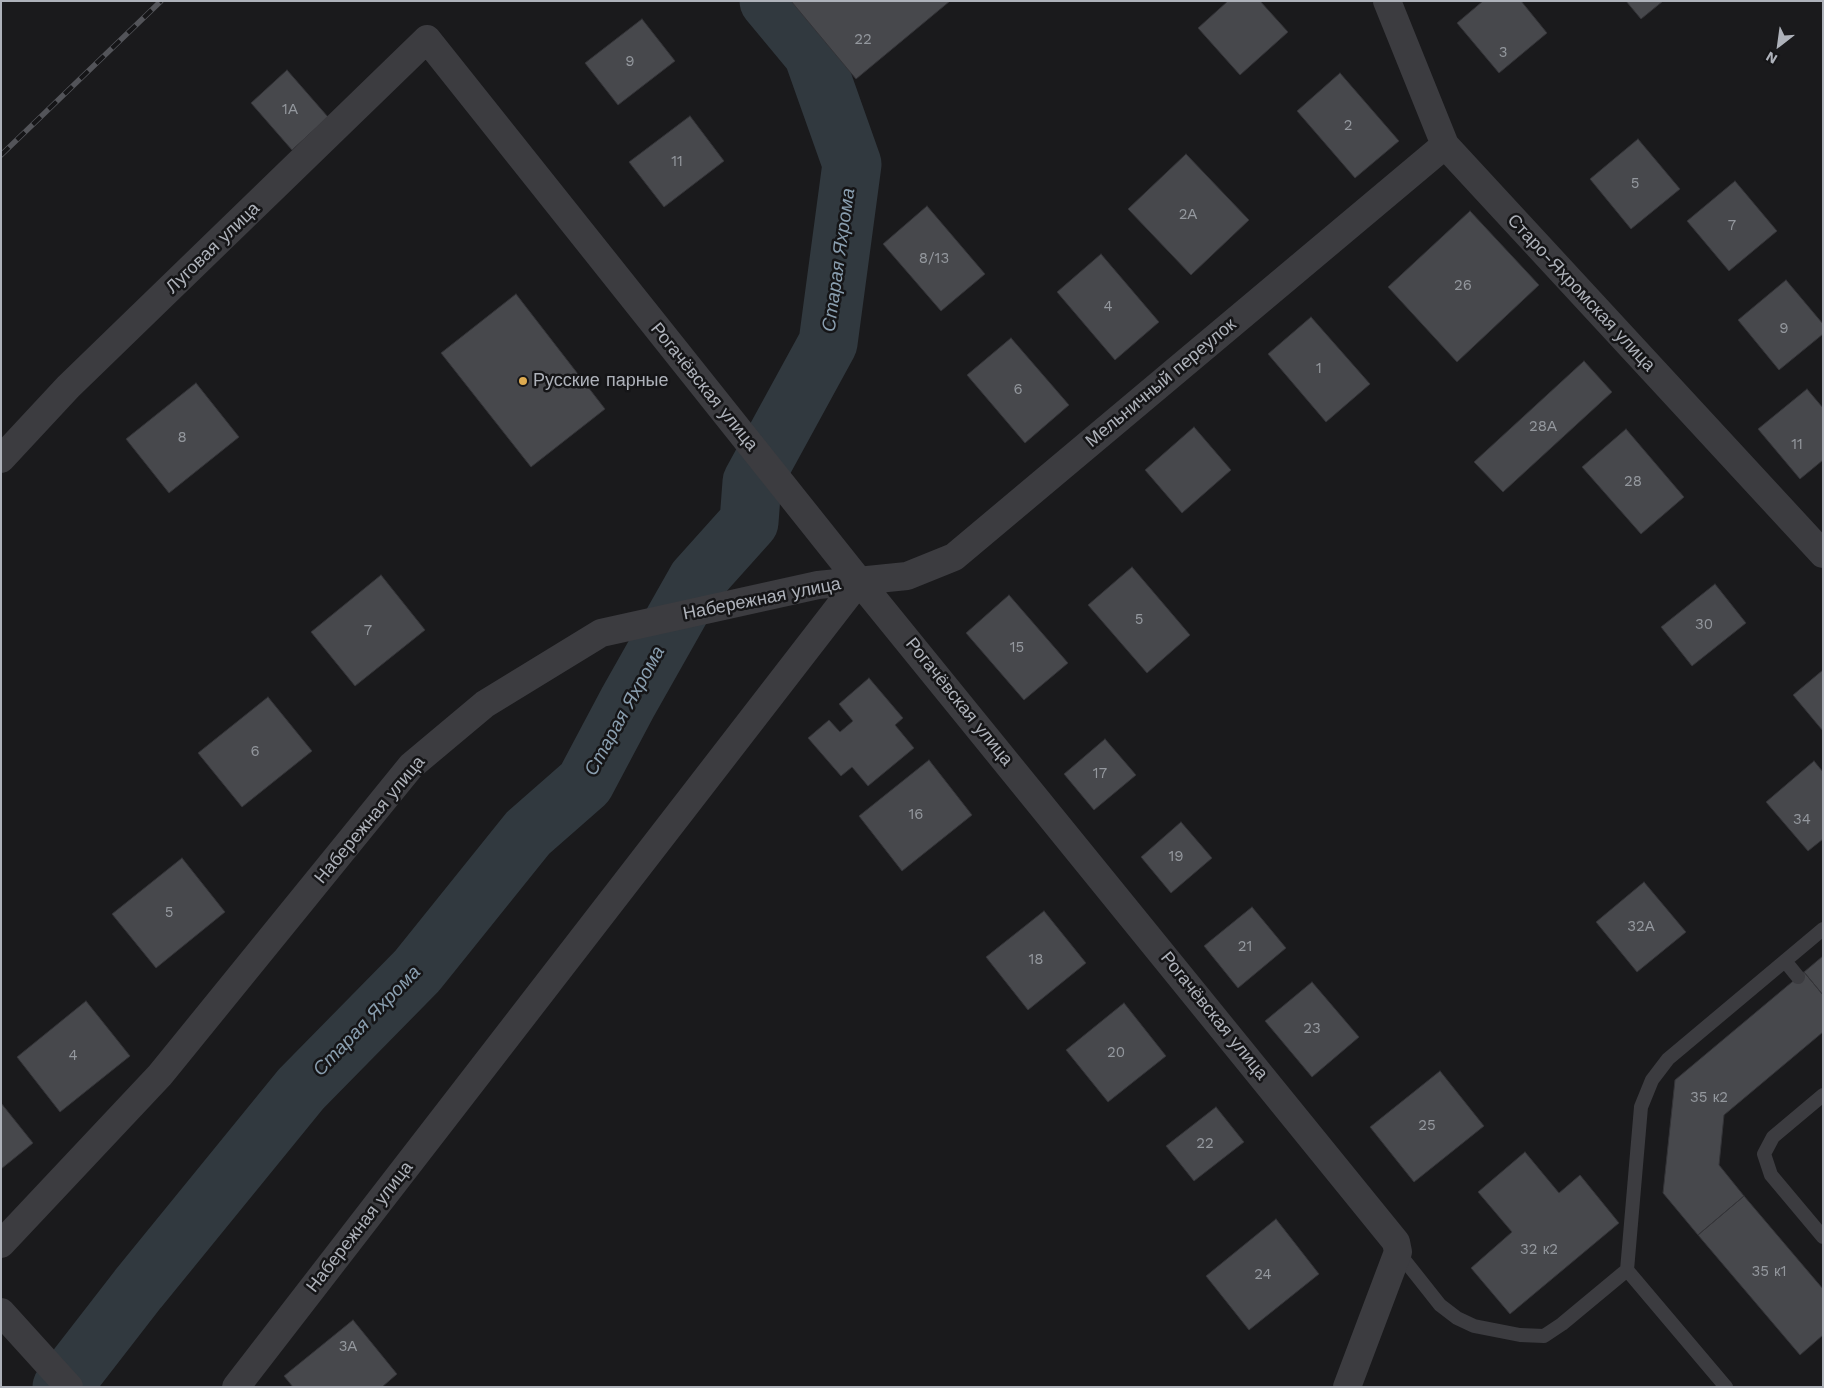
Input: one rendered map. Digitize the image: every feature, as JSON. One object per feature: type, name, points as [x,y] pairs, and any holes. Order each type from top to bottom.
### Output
[{"type":"street","name":"Старо-Яхромская улица","points":[[1387,1],[1444,145],[1823,554]]},
{"type":"street","name":"Луговая улица","points":[[1,459],[68,387],[427,39]]},
{"type":"street","name":"Рогачёвская улица","points":[[427,39],[859,581],[1391,1233],[1396,1242],[1398,1252]]},
{"type":"street","name":"Мельничный переулок","points":[[859,581],[907,576],[954,557],[1444,145]]},
{"type":"street","name":"Набережная улица","points":[[1,1244],[160,1075],[411,766],[485,704],[601,633],[818,585],[859,581]]},
{"type":"street","name":"Набережная улица","points":[[236,1387],[859,581]]},
{"type":"street","points":[[1347,1387],[1398,1252]]},
{"type":"street","points":[[1,1312],[69,1387]]},
{"type":"lane","points":[[1726,1387],[1627,1270],[1641,1107],[1652,1080],[1668,1059],[1823,929]]},
{"type":"lane","points":[[1785,961],[1798,977]]},
{"type":"lane","points":[[1823,1095],[1773,1137],[1764,1154],[1771,1175],[1823,1237]]},
{"type":"lane","points":[[1398,1252],[1440,1305],[1457,1318],[1474,1326],[1520,1336],[1544,1336],[1562,1324],[1627,1270]]},
{"type":"building","points":[[791,1],[950,1],[856,79]]},
{"type":"building","points":[[1228,1],[1260,1],[1288,32],[1240,75],[1198,28]]},
{"type":"building","points":[[1483,1],[1521,1],[1547,33],[1499,73],[1457,23]]},
{"type":"building","points":[[1626,1],[1663,1],[1641,19]]},
{"type":"building","points":[[642,19],[675,61],[618,105],[585,63]]},
{"type":"building","points":[[287,70],[328,117],[292,150],[251,103]]},
{"type":"building","points":[[1340,73],[1399,141],[1355,178],[1297,111]]},
{"type":"building","points":[[690,116],[724,161],[664,207],[629,162]]},
{"type":"building","points":[[1638,139],[1680,189],[1631,229],[1590,179]]},
{"type":"building","points":[[1186,154],[1249,220],[1191,275],[1128,209]]},
{"type":"building","points":[[1735,181],[1777,231],[1729,271],[1687,221]]},
{"type":"building","points":[[927,206],[985,274],[941,311],[883,244]]},
{"type":"building","points":[[1470,211],[1539,285],[1457,362],[1388,287]]},
{"type":"building","points":[[1101,254],[1159,322],[1115,360],[1057,292]]},
{"type":"building","points":[[1786,280],[1823,324],[1823,334],[1779,370],[1738,320]]},
{"type":"building","name":"Русские парные","points":[[516,294],[605,409],[531,467],[441,353]]},
{"type":"building","points":[[1311,317],[1370,384],[1326,422],[1268,354]]},
{"type":"building","points":[[1011,338],[1069,405],[1025,443],[967,375]]},
{"type":"building","points":[[1584,361],[1612,392],[1503,492],[1474,462]]},
{"type":"building","points":[[196,383],[239,437],[169,493],[126,439]]},
{"type":"building","points":[[1807,389],[1823,408],[1823,460],[1800,479],[1758,429]]},
{"type":"building","points":[[1194,427],[1231,470],[1182,513],[1145,470]]},
{"type":"building","points":[[1626,429],[1684,497],[1641,534],[1582,467]]},
{"type":"building","points":[[1132,567],[1190,635],[1147,673],[1088,605]]},
{"type":"building","points":[[381,575],[425,630],[355,686],[311,632]]},
{"type":"building","points":[[1715,584],[1746,623],[1692,666],[1661,627]]},
{"type":"building","points":[[1009,595],[1068,663],[1024,700],[966,633]]},
{"type":"building","points":[[1823,670],[1823,731],[1793,695]]},
{"type":"building","points":[[869,678],[903,718],[895,725],[914,748],[868,786],[852,767],[841,776],[808,738],[829,720],[840,732],[853,721],[839,704]]},
{"type":"building","points":[[268,697],[312,751],[242,807],[198,753]]},
{"type":"building","points":[[1105,739],[1136,775],[1094,810],[1064,774]]},
{"type":"building","points":[[929,760],[972,815],[902,871],[859,816]]},
{"type":"building","points":[[1814,761],[1823,772],[1823,839],[1808,851],[1766,802]]},
{"type":"building","points":[[1181,822],[1212,858],[1171,893],[1141,857]]},
{"type":"building","points":[[182,858],[225,912],[156,968],[112,914]]},
{"type":"building","points":[[1644,882],[1686,932],[1637,972],[1596,922]]},
{"type":"building","points":[[1252,907],[1286,948],[1238,988],[1204,946]]},
{"type":"building","points":[[1044,911],[1086,963],[1028,1010],[986,957]]},
{"type":"building","points":[[1823,956],[1823,995],[1804,972]]},
{"type":"building","points":[[1804,972],[1823,995],[1823,1032],[1724,1115],[1719,1165],[1744,1196],[1698,1235],[1663,1193],[1675,1080]]},
{"type":"building","points":[[1312,982],[1359,1037],[1312,1077],[1265,1021]]},
{"type":"building","points":[[86,1001],[130,1056],[60,1112],[17,1057]]},
{"type":"building","points":[[1124,1003],[1166,1056],[1108,1102],[1066,1050]]},
{"type":"building","points":[[1440,1071],[1484,1126],[1414,1182],[1370,1127]]},
{"type":"building","points":[[1,1103],[33,1143],[1,1169]]},
{"type":"building","points":[[1216,1107],[1244,1142],[1194,1181],[1166,1146]]},
{"type":"building","points":[[1525,1152],[1559,1193],[1580,1175],[1619,1223],[1510,1314],[1471,1268],[1512,1232],[1478,1192]]},
{"type":"building","points":[[1744,1196],[1823,1289],[1823,1335],[1800,1355],[1698,1235]]},
{"type":"building","points":[[1276,1219],[1319,1274],[1249,1330],[1206,1276]]},
{"type":"building","points":[[353,1320],[397,1374],[382,1387],[293,1387],[284,1376]]},
{"type":"waterway","name":"Старая Яхрома","points":[[62,1387],[138,1289],[301,1089],[417,971],[528,833],[585,783],[697,580],[749,522],[752,482],[828,343],[852,164],[813,54],[769,1]]},
{"type":"railway","points":[[1,155],[161,1]]},
{"type":"place","name":"Русские парные","points":[[523,381]]}]
